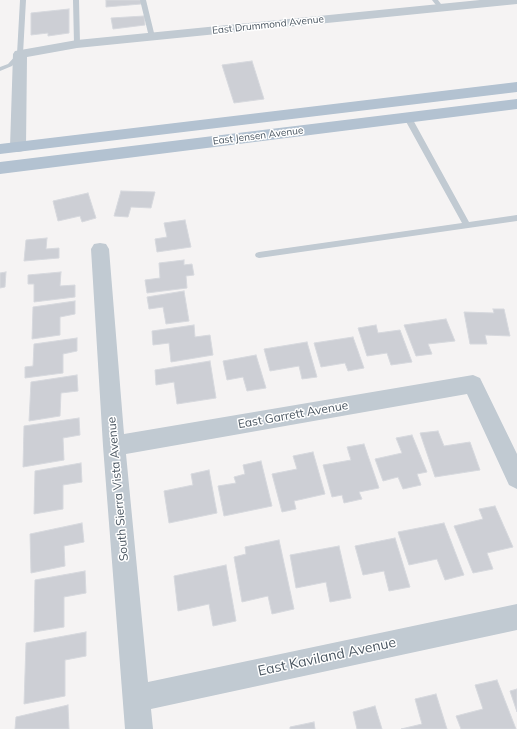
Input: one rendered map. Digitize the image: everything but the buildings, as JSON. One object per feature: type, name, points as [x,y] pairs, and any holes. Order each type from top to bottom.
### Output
[{"type":"main road","name":"East Jensen Avenue","points":[[0,149],[517,87]]},
{"type":"main road","name":"East Jensen Avenue","points":[[0,168],[517,104]]},
{"type":"street","name":"East Drummond Avenue","points":[[20,54],[77,44],[152,37],[438,4],[517,0]]},
{"type":"street","points":[[18,147],[20,54]]},
{"type":"street","name":"South Sierra Vista Avenue","points":[[100,249],[114,446],[139,729]]},
{"type":"street","name":"East Garrett Avenue","points":[[114,446],[473,384],[517,478]]},
{"type":"street","name":"East Kaviland Avenue","points":[[137,698],[517,617]]},
{"type":"lane","points":[[0,69],[10,66],[20,54],[23,0]]},
{"type":"lane","points":[[76,0],[77,44]]},
{"type":"lane","points":[[142,0],[152,37]]},
{"type":"lane","points":[[408,118],[467,226]]},
{"type":"lane","points":[[259,255],[517,218]]}]
